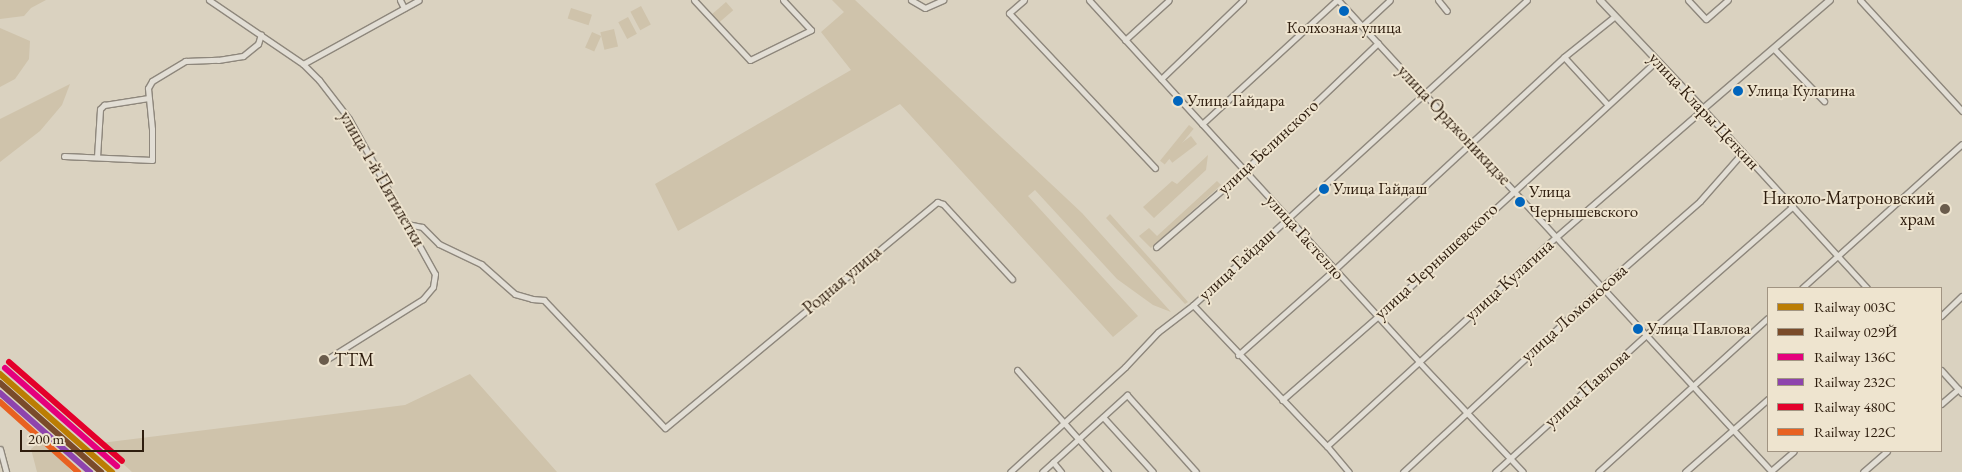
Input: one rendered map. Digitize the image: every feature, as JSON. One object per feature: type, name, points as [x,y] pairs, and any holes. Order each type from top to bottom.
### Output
[{"type":"main road","name":"улица Клары Цеткин","points":[[1600,0],[1703,109]]},
{"type":"main road","name":"улица Кулагина","points":[[1703,109],[1775,50],[1830,0]]},
{"type":"street","name":"улица 1-й Пятилетки","points":[[209,0],[303,64],[320,80],[349,119],[435,274],[435,281],[429,293],[324,361]]},
{"type":"street","points":[[400,0],[404,8]]},
{"type":"street","points":[[303,64],[419,0]]},
{"type":"street","points":[[694,0],[750,60],[811,30],[783,0]]},
{"type":"street","points":[[910,0],[926,8],[942,2]]},
{"type":"street","points":[[1024,0],[1009,13],[1156,168]]},
{"type":"street","name":"улица Гастелло","points":[[1089,0],[1288,216],[1377,317],[1509,460],[1523,472]]},
{"type":"street","points":[[1125,40],[1169,0]]},
{"type":"street","points":[[1162,79],[1242,0]]},
{"type":"street","points":[[1202,124],[1337,0]]},
{"type":"street","name":"улица Орджоникидзе","points":[[1337,0],[1603,286],[1772,472]]},
{"type":"street","points":[[1362,26],[1390,0]]},
{"type":"street","points":[[1438,0],[1447,10]]},
{"type":"street","name":"улица Гайдаш","points":[[1010,472],[1125,368],[1158,332],[1193,305],[1288,216],[1527,0]]},
{"type":"street","points":[[1688,0],[1706,19],[1728,0]]},
{"type":"street","points":[[1860,0],[1962,111]]},
{"type":"street","points":[[1238,355],[1334,270],[1564,57],[1614,16]]},
{"type":"street","points":[[64,156],[152,160],[152,129],[148,88],[152,81],[185,61],[218,60],[243,56],[258,44],[261,34]]},
{"type":"street","name":"улица Белинского","points":[[1156,247],[1245,170],[1378,44]]},
{"type":"street","points":[[1775,50],[1824,101]]},
{"type":"street","points":[[1564,57],[1607,104]]},
{"type":"street","name":"улица Чернышевского","points":[[1282,400],[1377,317],[1656,61]]},
{"type":"street","points":[[97,157],[100,108],[104,105],[148,98]]},
{"type":"street","name":"улица Клары Цеткин","points":[[1703,109],[1866,287]]},
{"type":"street","name":"улица Кулагина","points":[[1327,446],[1556,237],[1703,109]]},
{"type":"street","points":[[1803,287],[1962,144]]},
{"type":"street","name":"улица Ломоносова","points":[[1403,472],[1603,286],[1700,201],[1743,152]]},
{"type":"street","name":"Родная улица","points":[[407,224],[422,226],[439,244],[481,264],[515,294],[544,300],[665,428],[937,202],[943,204],[1012,279]]},
{"type":"street","name":"улица Павлова","points":[[1495,472],[1647,334],[1793,206]]},
{"type":"street","points":[[1942,315],[1962,296]]},
{"type":"street","points":[[1193,305],[1238,355],[1327,446],[1349,472]]},
{"type":"street","points":[[1598,472],[1767,319]]},
{"type":"street","points":[[1017,370],[1108,472]]},
{"type":"street","points":[[1942,371],[1960,391],[1942,403]]},
{"type":"street","points":[[1042,472],[1126,395],[1196,472]]},
{"type":"street","points":[[1685,472],[1767,400]]},
{"type":"street","points":[[1103,417],[1152,472]]},
{"type":"street","points":[[0,449],[6,472]]},
{"type":"street","points":[[1772,472],[1793,452]]},
{"type":"street","points":[[1863,472],[1886,452]]},
{"type":"street","points":[[1053,462],[1062,472]]},
{"type":"shaded area","points":[[0,0],[46,0],[31,8],[24,16],[0,19]]},
{"type":"shaded area","points":[[832,0],[855,0],[1082,213],[1171,312],[1153,305],[1117,279],[1035,190],[1028,196],[1138,316],[1113,337],[900,104],[678,231],[655,184],[851,70],[821,32],[844,12]]},
{"type":"shaded area","points":[[726,2],[733,10],[719,23],[712,14]]},
{"type":"shaded area","points":[[641,6],[651,25],[640,30],[630,12]]},
{"type":"shaded area","points":[[571,8],[592,15],[589,25],[568,18]]},
{"type":"shaded area","points":[[628,17],[637,34],[627,39],[618,22]]},
{"type":"shaded area","points":[[0,28],[30,41],[29,59],[15,79],[0,87]]},
{"type":"shaded area","points":[[614,29],[618,47],[604,50],[600,32]]},
{"type":"shaded area","points":[[592,32],[601,36],[594,52],[585,48]]},
{"type":"shaded area","points":[[70,84],[62,105],[40,131],[0,162],[0,119]]},
{"type":"shaded area","points":[[1189,125],[1194,129],[1165,165],[1160,161]]},
{"type":"shaded area","points":[[1191,136],[1197,144],[1172,163],[1166,155]]},
{"type":"shaded area","points":[[1208,155],[1206,170],[1154,218],[1143,207],[1172,181],[1177,184]]},
{"type":"shaded area","points":[[1217,181],[1221,185],[1151,248],[1139,236],[1149,228],[1157,236]]},
{"type":"shaded area","points":[[1110,214],[1188,302],[1185,304],[1106,218]]},
{"type":"shaded area","points":[[470,374],[557,472],[132,472],[101,443],[405,405]]},
{"type":"shaded area","points":[[43,439],[72,472],[37,472],[31,449]]},
{"type":"rail line","name":"480С","points":[[9,362],[122,461]]},
{"type":"rail line","name":"136С","points":[[5,368],[117,466]]},
{"type":"rail line","name":"003С","points":[[0,374],[112,472]]},
{"type":"rail line","name":"029Й","points":[[0,383],[101,472]]},
{"type":"rail line","name":"232C","points":[[0,393],[90,472]]},
{"type":"rail line","name":"122С","points":[[0,402],[78,472]]},
{"type":"place","name":"Колхозная улица","points":[[1344,11]]},
{"type":"place","name":"Улица Кулагина","points":[[1738,91]]},
{"type":"place","name":"Улица Гайдара","points":[[1178,101]]},
{"type":"place","name":"Улица Гайдаш","points":[[1324,189]]},
{"type":"place","name":"Улица Чернышевского","points":[[1520,202]]},
{"type":"place","name":"Николо-Матроновский храм","points":[[1945,209]]},
{"type":"place","name":"Улица Павлова","points":[[1638,329]]},
{"type":"place","name":"ТТМ","points":[[324,360]]}]
